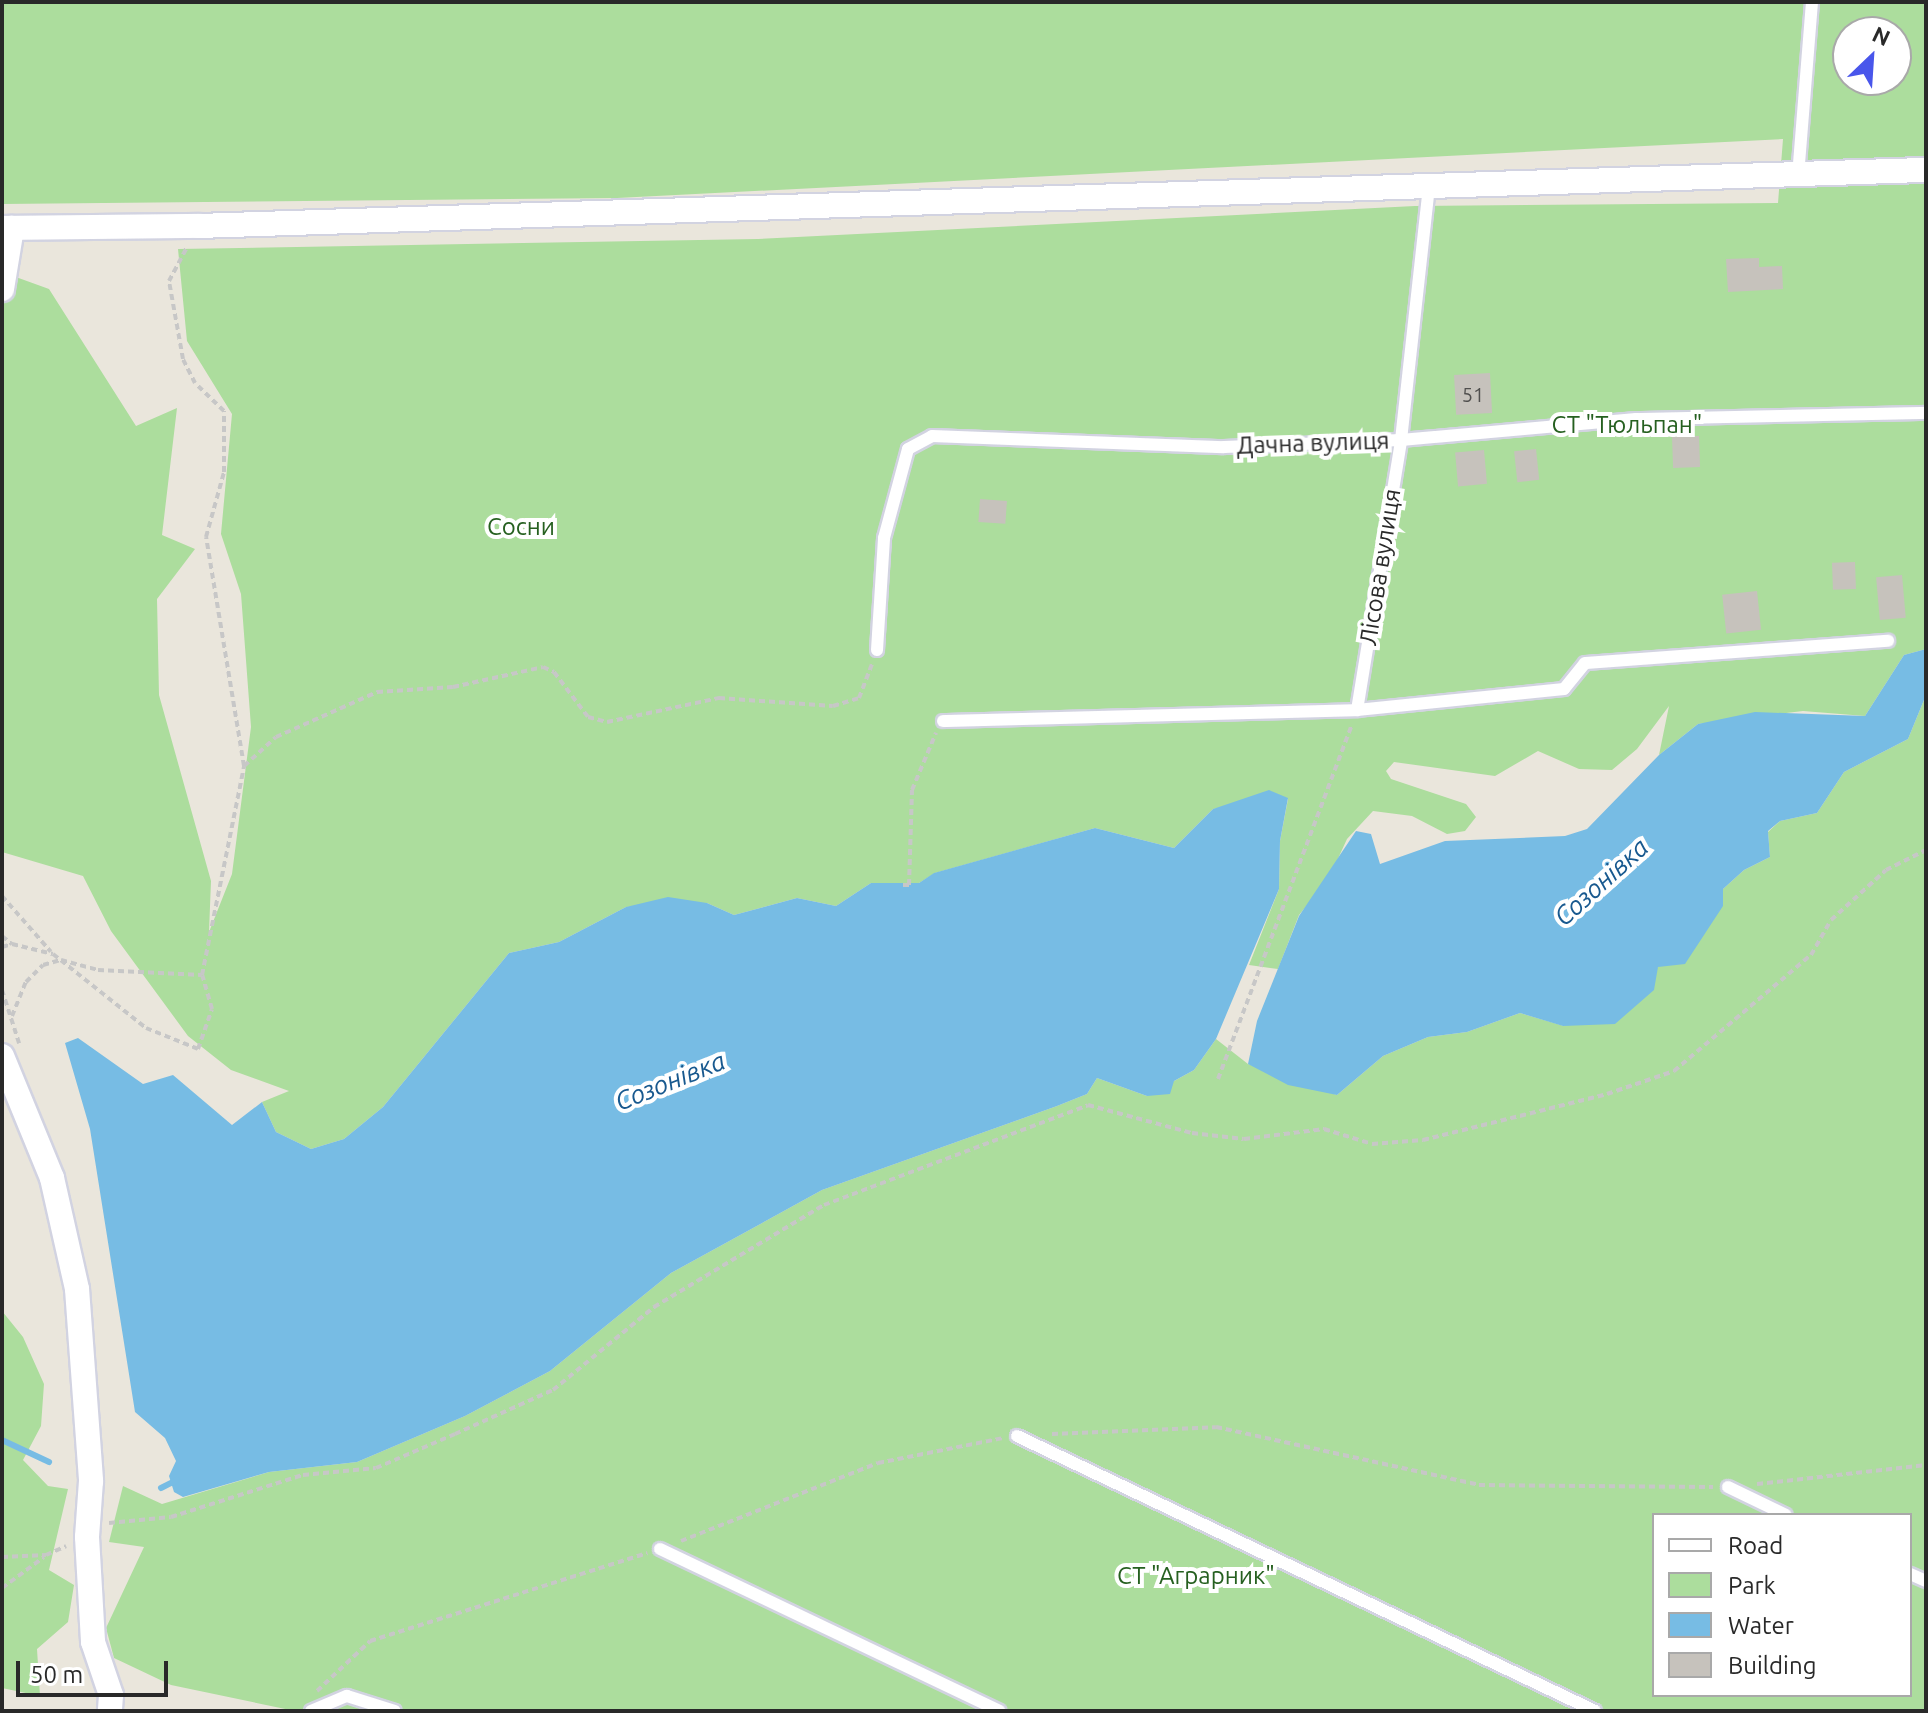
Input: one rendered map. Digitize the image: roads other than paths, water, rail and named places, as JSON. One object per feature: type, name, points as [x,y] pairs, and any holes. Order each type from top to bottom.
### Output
[{"type":"street","points":[[2,289],[7,228],[198,226],[1926,170]]},
{"type":"street","points":[[2,1056],[52,1178],[77,1289],[91,1481],[87,1537],[93,1642],[111,1695],[110,1711]]},
{"type":"lane","points":[[1798,176],[1812,2]]},
{"type":"lane","name":"Лісова вулиця","points":[[1357,710],[1401,440],[1429,185]]},
{"type":"lane","name":"Дачна вулиця","points":[[877,650],[884,538],[908,449],[932,436],[1224,447],[1401,440],[1636,419],[1926,413]]},
{"type":"lane","points":[[943,721],[1357,710],[1564,689],[1585,663],[1888,641]]},
{"type":"lane","points":[[1017,1436],[1595,1711]]},
{"type":"lane","points":[[1728,1487],[1782,1513]]},
{"type":"lane","points":[[660,1549],[999,1711]]},
{"type":"lane","points":[[310,1706],[347,1696],[395,1711]]},
{"type":"water","points":[[1926,649],[1926,695],[1908,739],[1844,772],[1817,813],[1780,821],[1768,831],[1770,857],[1744,870],[1723,889],[1723,906],[1685,964],[1658,967],[1654,990],[1615,1024],[1563,1026],[1520,1013],[1467,1032],[1428,1037],[1383,1056],[1337,1095],[1288,1085],[1248,1064],[1257,1021],[1299,916],[1356,831],[1371,834],[1380,864],[1445,841],[1565,836],[1587,829],[1659,755],[1698,724],[1755,712],[1865,716],[1904,655]]},
{"type":"water","points":[[1269,790],[1288,798],[1280,841],[1279,889],[1216,1039],[1194,1070],[1174,1081],[1170,1094],[1147,1096],[1097,1078],[1087,1094],[822,1190],[671,1273],[550,1371],[465,1416],[357,1462],[269,1472],[183,1497],[174,1492],[169,1476],[176,1461],[165,1438],[135,1412],[90,1129],[65,1043],[78,1038],[143,1084],[173,1075],[232,1125],[262,1102],[276,1132],[311,1149],[344,1139],[383,1107],[509,953],[559,942],[626,907],[668,897],[707,903],[734,915],[797,898],[836,906],[871,883],[919,883],[934,873],[1095,828],[1174,848],[1213,809]]},
{"type":"waterway","name":"Созонівка","points":[[2,1440],[49,1462]]},
{"type":"waterway","name":"Созонівка","points":[[161,1488],[177,1480]]},
{"type":"park label","name":"СТ \"Тюльпан\"","points":[[1627,425]]},
{"type":"park label","name":"Сосни","points":[[521,527]]},
{"type":"park label","name":"СТ \"Аграрник\"","points":[[1196,1576]]}]
